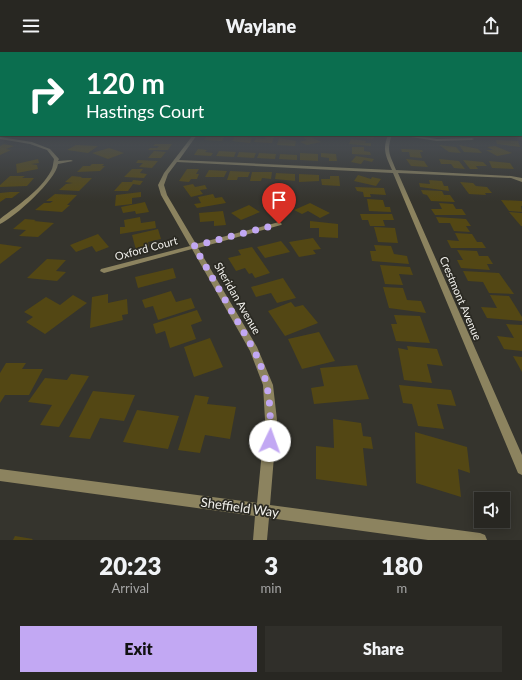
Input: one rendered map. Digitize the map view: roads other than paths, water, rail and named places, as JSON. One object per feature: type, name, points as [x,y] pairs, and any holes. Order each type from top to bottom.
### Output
[{"type":"street","points":[[0,222],[42,188],[54,174],[57,163],[54,156]]},
{"type":"street","name":"Sheridan Avenue","points":[[180,156],[166,174],[161,185],[164,195],[254,350],[268,384],[271,420],[260,540]]},
{"type":"street","name":"Crestmont Avenue","points":[[388,156],[522,470]]},
{"type":"street","points":[[57,163],[71,161]]},
{"type":"street","points":[[176,161],[394,171],[521,179]]},
{"type":"street","name":"Oxford Court","points":[[104,270],[279,224]]},
{"type":"street","name":"Sheffield Way","points":[[0,475],[480,540]]}]
